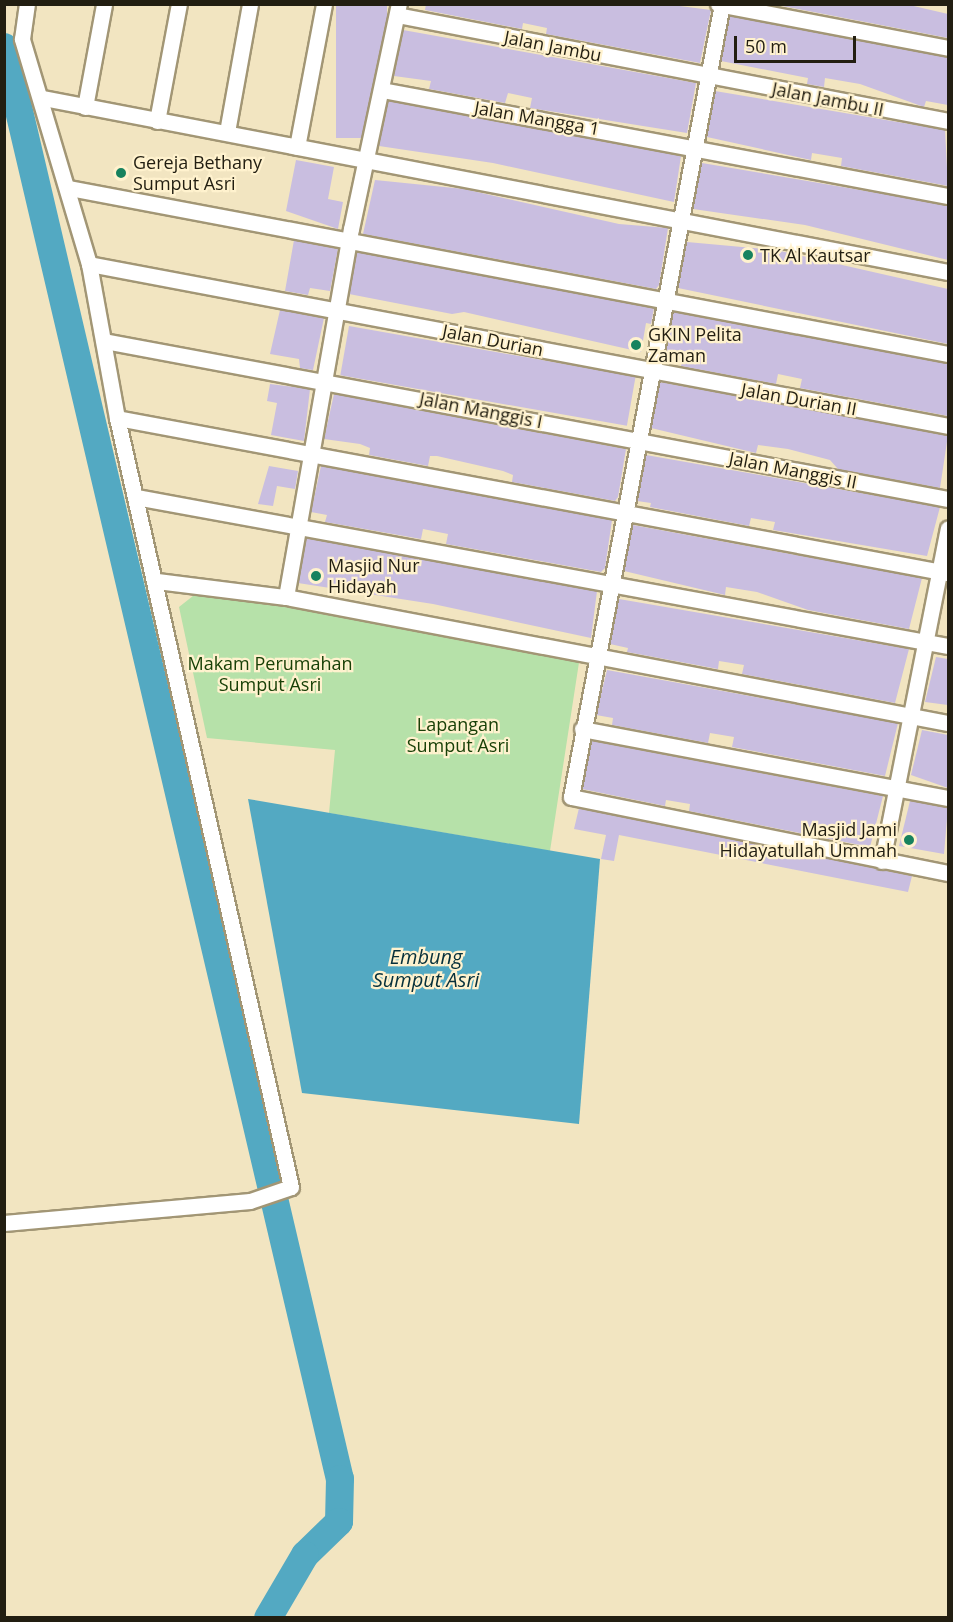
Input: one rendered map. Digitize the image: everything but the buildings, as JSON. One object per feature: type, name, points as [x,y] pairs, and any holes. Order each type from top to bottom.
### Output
[{"type":"street","points":[[4,1223],[250,1201],[286,1193],[291,1187],[157,581],[117,418],[89,264],[43,98],[22,39],[27,4]]},
{"type":"street","points":[[85,107],[104,4]]},
{"type":"street","points":[[157,121],[178,4]]},
{"type":"street","points":[[227,132],[250,4]]},
{"type":"street","points":[[297,147],[324,4]]},
{"type":"street","points":[[948,48],[721,5],[570,791],[575,801],[948,873]]},
{"type":"street","points":[[286,597],[350,238],[368,163],[398,10]]},
{"type":"street","name":"Jalan Jambu","points":[[398,10],[708,77]]},
{"type":"street","name":"Jalan Jambu II","points":[[708,77],[948,122]]},
{"type":"street","name":"Jalan Mangga 1","points":[[382,90],[693,146],[948,196]]},
{"type":"street","points":[[43,98],[157,121],[227,132],[368,163],[948,272]]},
{"type":"street","points":[[69,188],[350,238],[948,354]]},
{"type":"street","name":"Jalan Durian","points":[[89,264],[337,309],[649,372]]},
{"type":"street","name":"Jalan Manggis I","points":[[104,341],[637,440]]},
{"type":"street","name":"Jalan Durian II","points":[[649,372],[948,426]]},
{"type":"street","points":[[117,418],[944,572]]},
{"type":"street","name":"Jalan Manggis II","points":[[637,440],[948,499]]},
{"type":"street","points":[[136,497],[300,523],[948,646]]},
{"type":"street","points":[[882,861],[926,641],[944,572],[948,528]]},
{"type":"street","points":[[157,581],[286,597],[594,659],[948,723]]},
{"type":"street","points":[[582,729],[948,798]]},
{"type":"green space","name":"Lapangan Sumput Asri","points":[[198,592],[580,656],[550,851],[329,813],[335,750],[207,738],[179,607]]},
{"type":"water","name":"Embung Sumput Asri","points":[[248,799],[600,859],[579,1124],[302,1093]]},
{"type":"waterway","points":[[4,47],[340,1479],[339,1522],[305,1555],[268,1618]]},
{"type":"place","name":"Gereja Bethany Sumput Asri","points":[[121,173]]},
{"type":"place","name":"TK Al Kautsar","points":[[748,255]]},
{"type":"place","name":"GKIN Pelita Zaman","points":[[636,345]]},
{"type":"place","name":"Masjid Nur Hidayah","points":[[316,576]]},
{"type":"place","name":"Masjid Jami Hidayatullah Ummah","points":[[909,840]]},
{"type":"park label","name":"Makam Perumahan Sumput Asri","points":[[270,674]]}]
